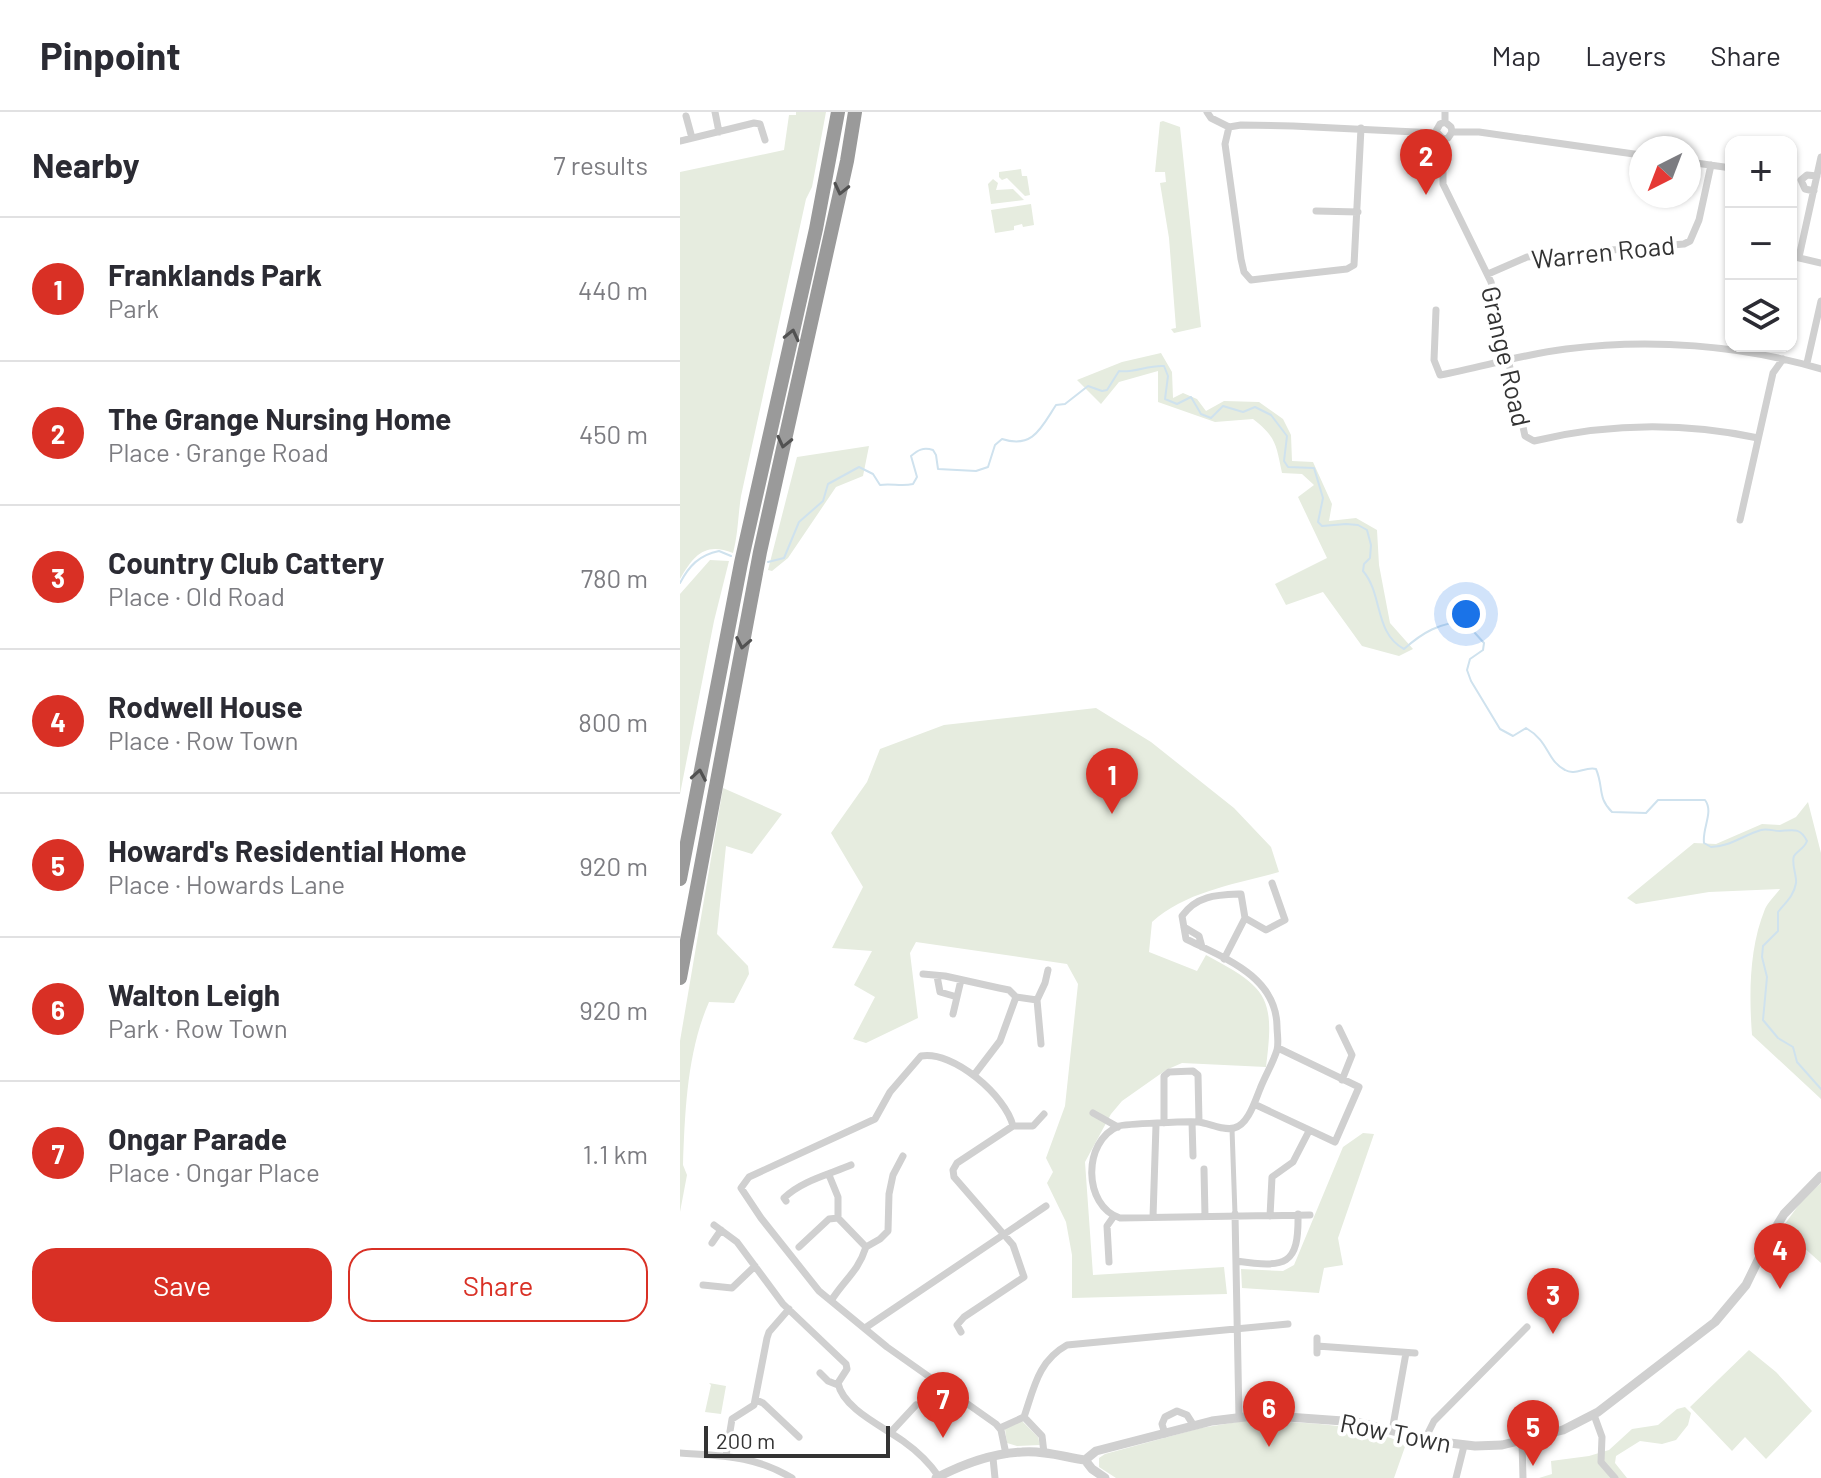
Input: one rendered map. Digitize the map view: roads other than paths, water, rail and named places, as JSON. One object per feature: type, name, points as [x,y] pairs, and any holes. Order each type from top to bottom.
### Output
[{"type":"highway","points":[[680,879],[743,556],[819,216],[838,112]]},
{"type":"highway","points":[[680,978],[759,559],[847,161],[855,112]]},
{"type":"street","points":[[715,112],[719,132]]},
{"type":"street","points":[[1207,112],[1211,118],[1229,127],[1361,128],[1440,136],[1450,136],[1452,132],[1479,132],[1629,153]]},
{"type":"street","points":[[1445,112],[1445,122]]},
{"type":"street","points":[[686,116],[692,138]]},
{"type":"street","points":[[1445,122],[1452,132]]},
{"type":"street","points":[[1440,136],[1438,126],[1445,122]]},
{"type":"street","points":[[680,141],[754,123],[760,124],[765,140]]},
{"type":"street","points":[[1229,127],[1225,144],[1241,259],[1251,280],[1351,267],[1355,262],[1361,128]]},
{"type":"street","name":"Grange Road","points":[[1440,136],[1443,184],[1488,274],[1528,439],[1534,441],[1585,430],[1641,425],[1709,429],[1758,438]]},
{"type":"street","points":[[1797,249],[1818,180],[1821,157]]},
{"type":"street","points":[[1701,164],[1725,167]]},
{"type":"street","name":"Warren Road","points":[[1488,274],[1527,257],[1684,244],[1694,235],[1711,165]]},
{"type":"street","points":[[1801,181],[1807,175],[1818,180]]},
{"type":"street","points":[[1797,180],[1801,181]]},
{"type":"street","points":[[1801,181],[1805,189],[1818,180]]},
{"type":"street","points":[[1316,211],[1358,212]]},
{"type":"street","points":[[1797,257],[1821,263]]},
{"type":"street","points":[[1807,363],[1821,301]]},
{"type":"street","points":[[1436,310],[1434,360],[1440,375],[1563,349],[1626,343],[1725,348]]},
{"type":"street","points":[[1754,352],[1821,369]]},
{"type":"street","points":[[1764,355],[1773,373]]},
{"type":"street","points":[[1740,520],[1773,373],[1783,359]]},
{"type":"street","points":[[1245,918],[1266,930],[1285,920],[1272,883]]},
{"type":"street","points":[[1224,959],[1245,918],[1241,894],[1212,895],[1190,905],[1182,916],[1186,939],[1251,974],[1268,992],[1277,1013],[1278,1048],[1248,1116],[1232,1129],[1196,1122],[1118,1127],[1105,1136],[1092,1158],[1094,1195],[1114,1216],[1120,1218],[1310,1215]]},
{"type":"street","points":[[1041,1044],[1037,1000],[1048,970]]},
{"type":"street","points":[[923,974],[1009,990],[1016,997],[1037,1000]]},
{"type":"street","points":[[937,976],[940,992],[957,997]]},
{"type":"street","points":[[953,1014],[961,980]]},
{"type":"street","points":[[974,1075],[1000,1041],[1016,997]]},
{"type":"street","points":[[1339,1028],[1352,1055],[1342,1080]]},
{"type":"street","points":[[1254,1104],[1335,1142],[1359,1087],[1278,1048]]},
{"type":"street","points":[[1006,1454],[1000,1428],[988,1417],[887,1347],[819,1291],[741,1188],[749,1177],[875,1119],[890,1092],[921,1056],[945,1060],[974,1075],[995,1096],[1013,1126]]},
{"type":"street","points":[[1153,1217],[1164,1078],[1169,1072],[1193,1071],[1198,1075],[1193,1156]]},
{"type":"street","points":[[1093,1113],[1118,1127]]},
{"type":"street","points":[[961,1332],[957,1325],[964,1317],[1024,1277],[1013,1245],[954,1177],[953,1170],[957,1163],[1013,1126],[1033,1126],[1044,1114]]},
{"type":"street","points":[[1232,1129],[1239,1418]]},
{"type":"street","points":[[1270,1216],[1272,1177],[1293,1162],[1309,1131]]},
{"type":"street","points":[[831,1301],[858,1269],[866,1247],[888,1231],[889,1194],[893,1175],[903,1156]]},
{"type":"street","points":[[786,1201],[784,1198],[787,1194],[851,1165]]},
{"type":"street","points":[[1204,1169],[1205,1216]]},
{"type":"street","points":[[829,1175],[838,1197],[838,1218],[866,1247]]},
{"type":"street","name":"Row Town","points":[[1085,1460],[1096,1451],[1194,1426],[1280,1415],[1338,1420],[1464,1446],[1522,1442],[1563,1430],[1594,1415],[1722,1315],[1746,1285],[1784,1214],[1821,1176]]},
{"type":"street","points":[[865,1328],[1046,1206]]},
{"type":"street","points":[[1236,1261],[1274,1263],[1287,1260],[1298,1243],[1298,1214]]},
{"type":"street","points":[[1109,1262],[1107,1226],[1114,1216]]},
{"type":"street","points":[[799,1247],[829,1219],[838,1218]]},
{"type":"street","points":[[712,1243],[717,1228],[737,1242],[789,1309],[846,1364],[847,1369],[838,1385]]},
{"type":"street","points":[[703,1285],[732,1288],[755,1266]]},
{"type":"street","points":[[726,1456],[732,1419],[748,1412],[756,1400],[767,1338],[789,1309]]},
{"type":"street","points":[[1000,1428],[1024,1417],[1040,1370],[1046,1360],[1067,1345],[1288,1324]]},
{"type":"street","points":[[1425,1439],[1434,1421],[1527,1327]]},
{"type":"street","points":[[1317,1346],[1411,1353],[1392,1431]]},
{"type":"street","points":[[820,1373],[832,1384],[838,1385]]},
{"type":"street","points":[[838,1385],[844,1397],[876,1425],[926,1460],[938,1477],[965,1465],[1020,1452],[1048,1453],[1085,1460],[1105,1478]]},
{"type":"street","points":[[756,1400],[799,1437]]},
{"type":"street","points":[[890,1433],[916,1405]]},
{"type":"street","name":"Row Town","points":[[1165,1434],[1162,1424],[1165,1417],[1177,1411],[1187,1415],[1194,1426]]},
{"type":"street","points":[[1594,1415],[1602,1437],[1601,1462],[1615,1478]]},
{"type":"street","points":[[1024,1417],[1042,1436],[1048,1453]]},
{"type":"street","points":[[1522,1442],[1523,1478]]},
{"type":"street","points":[[1456,1478],[1464,1446]]},
{"type":"street","points":[[680,1453],[765,1463],[792,1478]]},
{"type":"street","points":[[993,1458],[995,1478]]},
{"type":"waterway","points":[[768,562],[784,558],[799,522],[823,501],[828,484],[859,467],[873,474],[880,485],[913,484],[917,477],[911,456],[926,449],[933,450],[938,469],[976,471],[988,467],[995,445],[1002,439],[1029,439],[1056,405],[1065,404],[1088,386],[1107,390],[1119,371],[1164,366],[1168,376],[1165,399],[1177,404],[1191,397],[1201,414],[1211,418],[1223,406],[1243,412],[1255,407],[1271,415],[1287,436],[1284,461],[1288,467],[1314,468],[1323,498],[1318,522],[1322,526],[1358,525],[1367,530],[1370,558],[1364,564],[1363,571],[1374,591],[1383,623],[1394,642],[1404,649],[1432,630],[1465,622],[1484,643],[1483,650],[1470,659],[1467,670],[1500,729],[1513,736],[1526,728],[1534,733],[1554,761],[1565,770],[1596,769],[1602,797],[1612,812],[1646,813],[1658,800],[1705,800],[1708,815],[1704,843],[1711,847],[1763,829],[1802,833],[1807,841],[1793,859],[1795,888],[1778,912],[1778,931],[1763,946],[1767,977],[1763,1020],[1778,1038],[1793,1047],[1797,1062],[1821,1089]]},
{"type":"waterway","points":[[680,583],[700,558],[719,551],[731,556]]},
{"type":"place","name":"The Grange Nursing Home","points":[[1426,195]]},
{"type":"place","name":"Franklands Park","points":[[1112,814]]},
{"type":"place","name":"Rodwell House","points":[[1780,1289]]},
{"type":"place","name":"Country Club Cattery","points":[[1553,1334]]},
{"type":"place","name":"Ongar Parade","points":[[943,1438]]},
{"type":"place","name":"Walton Leigh","points":[[1269,1447]]},
{"type":"place","name":"Howard's Residential Home","points":[[1533,1466]]}]
